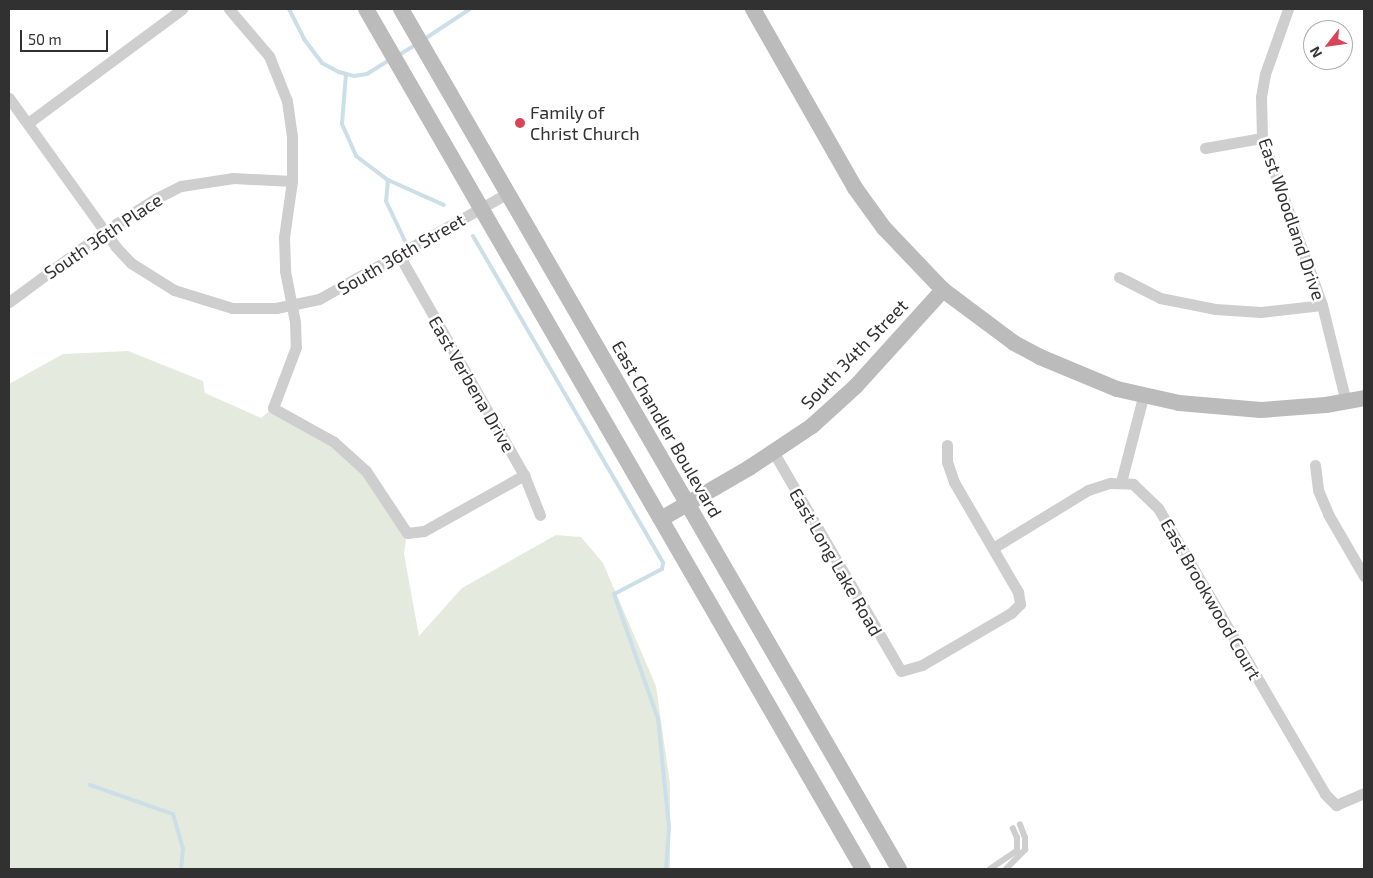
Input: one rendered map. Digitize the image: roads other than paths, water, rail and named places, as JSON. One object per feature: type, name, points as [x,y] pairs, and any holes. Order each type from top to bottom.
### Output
[{"type":"main road","points":[[366,9],[863,869]]},
{"type":"main road","name":"East Chandler Boulevard","points":[[401,9],[899,869]]},
{"type":"main road","points":[[753,9],[867,206],[901,249],[943,290],[991,327],[1040,357],[1143,397],[1232,409],[1292,408],[1364,398]]},
{"type":"main road","name":"South 34th Street","points":[[661,519],[774,453],[839,403],[943,290]]},
{"type":"street","points":[[28,124],[182,9]]},
{"type":"street","points":[[229,9],[269,56],[280,78],[287,100],[292,137],[292,181],[284,238],[285,271],[296,347],[273,408],[334,442],[360,466],[407,533],[424,531],[524,474]]},
{"type":"street","name":"East Woodland Drive","points":[[1288,9],[1265,74],[1261,97],[1262,138],[1322,305],[1346,402]]},
{"type":"street","name":"South 36th Street","points":[[9,98],[104,231],[131,263],[152,278],[192,298],[254,310],[291,306],[327,296],[508,193]]},
{"type":"street","points":[[1205,148],[1262,138]]},
{"type":"street","name":"South 36th Place","points":[[9,302],[104,231],[181,186],[233,178],[292,181]]},
{"type":"street","name":"East Verbena Drive","points":[[399,255],[524,474],[540,516]]},
{"type":"street","points":[[1119,277],[1160,298],[1215,309],[1261,312],[1322,305]]},
{"type":"street","points":[[947,446],[947,462],[954,482],[993,548],[1088,490],[1121,482],[1143,397]]},
{"type":"street","name":"East Long Lake Road","points":[[774,453],[901,671],[922,665],[1011,613],[1020,604],[1018,592],[993,548]]},
{"type":"street","points":[[1315,464],[1318,490],[1328,514],[1364,576]]},
{"type":"street","name":"East Brookwood Court","points":[[1121,482],[1133,484],[1158,508],[1325,794],[1336,805],[1364,793]]},
{"type":"lane","points":[[1006,869],[1025,850],[1026,838],[1020,825]]},
{"type":"lane","points":[[990,869],[1017,851],[1017,838],[1013,829]]},
{"type":"waterway","points":[[289,9],[304,39],[322,63],[339,72],[354,76],[367,74],[391,59]]},
{"type":"waterway","points":[[423,40],[470,9]]},
{"type":"waterway","points":[[397,56],[417,44]]},
{"type":"waterway","points":[[346,74],[342,124],[356,156],[388,180],[444,205]]},
{"type":"waterway","points":[[388,180],[386,201],[405,241]]},
{"type":"waterway","points":[[473,236],[663,563],[662,569],[614,594],[658,719],[669,828],[666,869]]},
{"type":"waterway","points":[[90,785],[173,814],[183,848],[181,869]]},
{"type":"place","name":"Family of Christ Church","points":[[520,123]]}]
